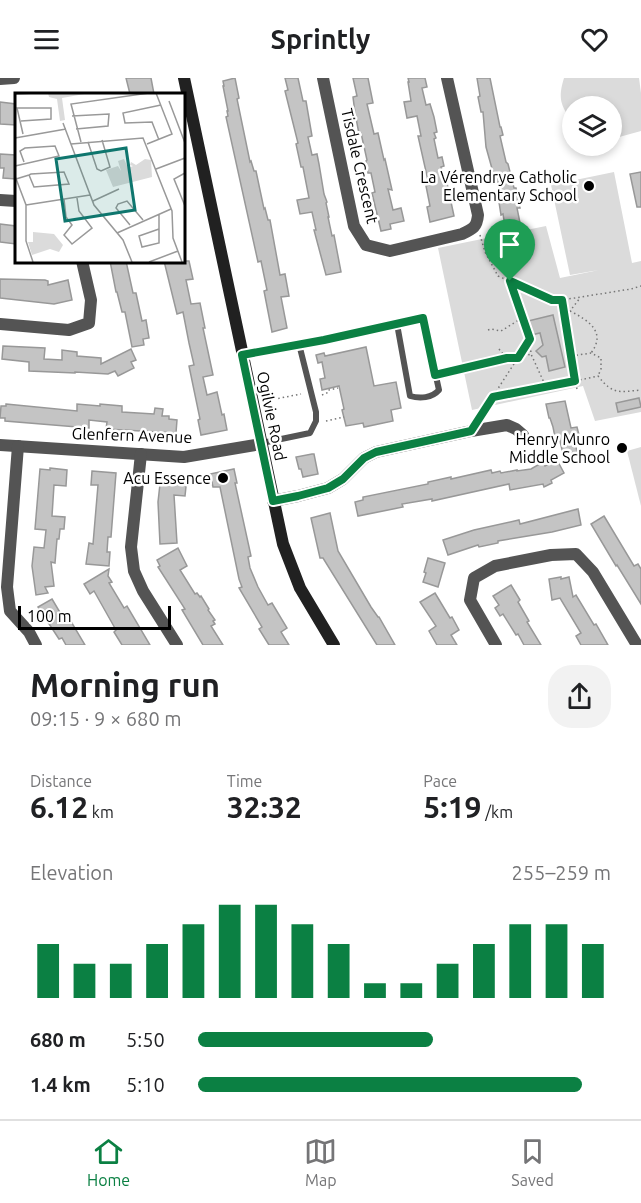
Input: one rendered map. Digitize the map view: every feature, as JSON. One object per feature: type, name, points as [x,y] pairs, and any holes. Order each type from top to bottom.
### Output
[{"type":"street","points":[[0,78],[14,78]]},
{"type":"street","name":"Ogilvie Road","points":[[184,78],[283,543],[300,588],[334,645]]},
{"type":"street","name":"Tisdale Crescent","points":[[323,78],[354,226],[366,246],[390,251],[462,234],[472,230],[477,223]]},
{"type":"street","points":[[447,78],[478,214],[477,223]]},
{"type":"street","points":[[0,200],[15,201]]},
{"type":"street","points":[[0,324],[69,330],[89,323],[91,300],[82,262]]},
{"type":"street","points":[[273,501],[328,488],[343,479],[364,458],[376,452],[507,425],[523,435]]},
{"type":"street","name":"Glenfern Avenue","points":[[0,445],[184,457],[261,444]]},
{"type":"street","points":[[18,446],[7,587],[10,611],[36,645]]},
{"type":"street","points":[[141,454],[132,547],[134,571],[143,591],[177,645]]},
{"type":"street","points":[[496,645],[470,600],[474,578],[495,566],[551,555],[576,555],[593,572],[637,645]]},
{"type":"lane","points":[[242,355],[423,318],[439,390],[435,395],[418,398],[410,396],[396,324]]},
{"type":"lane","points":[[261,444],[310,433],[316,421],[316,412],[299,344]]},
{"type":"path","points":[[477,223],[485,252],[498,276],[552,300],[641,286]]},
{"type":"path","points":[[510,281],[530,339],[531,354],[546,387]]},
{"type":"path","points":[[564,313],[570,311],[581,297]]},
{"type":"path","points":[[562,300],[578,389]]},
{"type":"path","points":[[570,311],[595,327],[596,346],[591,353]]},
{"type":"path","points":[[488,330],[501,331],[523,317]]},
{"type":"path","points":[[471,431],[530,339]]},
{"type":"path","points":[[499,349],[507,358]]},
{"type":"path","points":[[571,356],[591,353],[601,358],[601,369],[598,376]]},
{"type":"path","points":[[435,375],[531,354]]},
{"type":"path","points":[[493,397],[598,376]]},
{"type":"path","points":[[598,376],[605,385],[620,392],[641,390]]},
{"type":"path","points":[[252,403],[324,394],[338,388]]},
{"type":"path","points":[[316,421],[344,417]]},
{"type":"shaded area","points":[[564,78],[639,78],[641,131],[622,136],[622,96],[562,96],[562,104],[561,91]]},
{"type":"shaded area","points":[[614,172],[632,263],[641,261],[641,412],[595,421],[583,386],[472,410],[438,248],[546,226],[560,278],[599,270],[570,275],[551,185]]},
{"type":"shaded area","points":[[641,447],[641,506],[627,451]]},
{"type":"building","points":[[126,78],[151,78],[154,93],[130,93]]},
{"type":"building","points":[[235,78],[250,162],[256,171],[264,209],[270,220],[280,275],[285,274],[289,296],[281,297],[287,328],[272,332],[261,261],[258,262],[226,117],[228,111],[223,81]]},
{"type":"building","points":[[285,78],[298,78],[303,101],[306,101],[312,136],[308,137],[312,155],[317,154],[341,272],[326,275],[314,230],[316,230],[312,212],[300,214],[297,200],[309,198],[285,91],[288,90]]},
{"type":"building","points":[[353,78],[368,78],[373,103],[367,104],[374,134],[378,133],[385,159],[392,190],[388,189],[393,210],[401,208],[404,221],[390,224],[391,229],[381,231],[372,193],[375,192],[371,173],[368,173],[355,113],[353,97],[357,96]]},
{"type":"building","points":[[408,78],[425,78],[427,87],[422,88],[426,105],[430,104],[434,117],[437,132],[434,133],[436,138],[434,139],[438,158],[442,157],[444,166],[441,167],[454,216],[430,222],[426,186],[429,185],[418,136],[421,136],[417,116],[407,118],[404,102],[411,101]]},
{"type":"building","points":[[477,78],[490,78],[503,135],[500,136],[514,188],[516,188],[520,208],[517,208],[524,236],[507,239],[499,202],[503,201],[499,182],[496,183],[486,147]]},
{"type":"building","points":[[0,102],[15,104],[15,125],[0,124]]},
{"type":"building","points":[[0,154],[15,155],[15,179],[3,178],[4,168],[0,168]]},
{"type":"building","points":[[641,172],[641,207],[637,207],[630,174]]},
{"type":"building","points":[[0,224],[15,226],[15,244],[0,242]]},
{"type":"building","points":[[189,261],[193,279],[186,280],[191,304],[200,303],[213,375],[203,377],[207,395],[217,392],[227,430],[201,435],[189,366],[194,365],[183,312],[177,314],[164,262]]},
{"type":"building","points":[[110,262],[126,262],[142,321],[146,320],[149,338],[143,339],[144,345],[132,347],[125,312],[122,312]]},
{"type":"building","points":[[0,279],[45,280],[48,281],[48,285],[68,280],[72,300],[54,304],[0,298]]},
{"type":"building","points":[[553,315],[565,367],[549,371],[546,356],[542,357],[536,351],[543,345],[540,333],[531,335],[528,321]]},
{"type":"building","points":[[3,346],[45,348],[44,359],[62,360],[62,350],[77,352],[77,356],[101,358],[101,364],[131,349],[136,360],[131,362],[134,368],[118,376],[115,371],[108,374],[29,371],[29,362],[2,359]]},
{"type":"building","points":[[366,347],[374,386],[396,382],[401,408],[391,410],[393,421],[364,427],[363,423],[346,426],[339,386],[322,390],[320,379],[325,378],[322,362],[318,363],[316,355],[324,353],[325,356]]},
{"type":"building","points":[[639,398],[641,407],[618,412],[616,403]]},
{"type":"building","points":[[565,401],[571,428],[577,427],[579,435],[574,436],[577,452],[563,454],[560,441],[556,442],[546,404]]},
{"type":"building","points":[[6,404],[77,411],[77,404],[100,406],[100,404],[122,406],[122,412],[154,414],[155,408],[163,409],[162,416],[169,416],[169,419],[177,420],[176,433],[106,429],[107,422],[89,420],[89,428],[5,421],[5,418],[0,418],[1,406],[6,406]]},
{"type":"building","points":[[314,454],[318,474],[303,477],[296,457]]},
{"type":"building","points":[[557,460],[564,473],[544,487],[543,484],[510,490],[509,484],[432,501],[432,499],[402,504],[403,507],[358,516],[355,502],[363,500],[363,497],[491,470],[492,473],[500,471],[501,473],[531,469],[543,462],[545,466]]},
{"type":"building","points":[[50,468],[67,470],[66,486],[54,485],[52,516],[65,517],[64,529],[60,529],[59,539],[57,539],[55,563],[51,562],[54,586],[45,587],[48,593],[36,595],[32,566],[34,547],[44,548],[46,530],[35,529],[40,469],[50,470]]},
{"type":"building","points":[[234,469],[251,556],[248,557],[250,568],[268,605],[272,603],[287,628],[281,632],[289,645],[269,645],[259,629],[262,627],[239,588],[242,587],[220,487],[213,487],[210,474]]},
{"type":"building","points":[[92,471],[116,473],[111,537],[108,537],[109,566],[86,564],[89,543],[93,544],[98,485],[91,485]]},
{"type":"building","points":[[161,475],[187,477],[185,496],[174,495],[177,543],[160,544],[158,502]]},
{"type":"building","points":[[578,509],[581,525],[552,532],[498,541],[498,543],[479,547],[478,545],[448,555],[443,540],[474,530],[519,520],[520,524]]},
{"type":"building","points":[[330,513],[338,551],[395,645],[377,645],[323,558],[320,558],[311,518]]},
{"type":"building","points":[[604,516],[634,566],[638,564],[641,569],[641,604],[591,524]]},
{"type":"building","points":[[178,548],[187,566],[180,570],[195,594],[201,596],[209,609],[215,620],[213,621],[215,624],[211,626],[223,645],[203,645],[182,610],[185,609],[158,567],[160,566],[157,560]]},
{"type":"building","points":[[428,558],[445,563],[438,587],[423,582]]},
{"type":"building","points":[[109,569],[108,576],[112,582],[109,583],[124,608],[127,606],[150,645],[122,645],[94,591],[90,594],[84,584]]},
{"type":"building","points":[[561,577],[561,579],[569,577],[573,597],[576,595],[608,645],[581,645],[576,636],[581,633],[560,598],[552,600],[549,579]]},
{"type":"building","points":[[511,585],[520,600],[518,602],[529,621],[527,622],[541,645],[524,645],[503,614],[500,616],[495,608],[499,605],[493,596]]},
{"type":"building","points":[[435,593],[459,630],[451,635],[457,645],[437,645],[429,631],[436,626],[420,602]]},
{"type":"building","points":[[52,599],[65,621],[69,618],[85,645],[66,645],[62,638],[59,639],[38,607]]},
{"type":"place","name":"La Vérendrye Catholic Elementary School","points":[[589,186]]},
{"type":"place","name":"Henry Munro Middle School","points":[[622,448]]},
{"type":"place","name":"Acu Essence","points":[[223,478]]},
{"type":"route","points":[[510,281],[552,300],[562,300],[575,381],[493,397],[471,431],[376,452],[364,458],[343,479],[328,488],[273,501],[242,355],[423,318],[435,375],[507,358],[518,358],[530,339],[510,281]]}]
